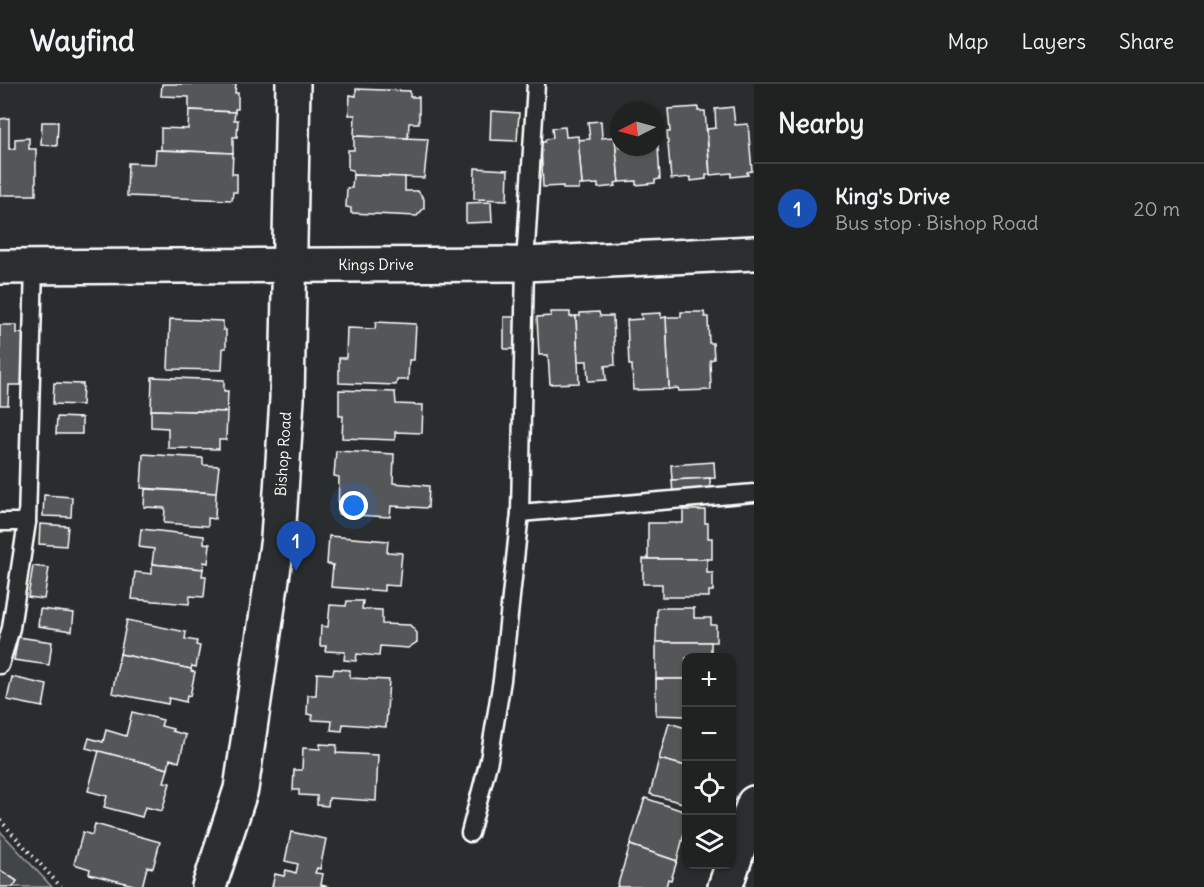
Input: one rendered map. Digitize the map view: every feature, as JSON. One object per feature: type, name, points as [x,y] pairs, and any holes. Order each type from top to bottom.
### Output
[{"type":"street","name":"Bishop Road","points":[[209,887],[241,789],[278,538],[287,399],[293,84]]},
{"type":"street","name":"Kings Drive","points":[[0,267],[525,264],[754,253]]},
{"type":"street","points":[[725,887],[754,803]]},
{"type":"lane","points":[[470,833],[489,760],[502,680],[520,513],[525,264],[536,84]]},
{"type":"lane","points":[[0,665],[11,628],[27,522],[34,266]]},
{"type":"lane","points":[[520,513],[754,493]]},
{"type":"lane","points":[[0,522],[27,522]]},
{"type":"path","points":[[0,820],[61,887]]},
{"type":"shaded area","points":[[0,831],[52,887],[13,887],[17,881],[0,870]]},
{"type":"building","points":[[162,84],[236,84],[238,109],[235,109],[235,112],[189,110],[189,97],[161,96]]},
{"type":"building","points":[[356,89],[410,91],[410,97],[419,97],[419,123],[409,123],[408,138],[354,136],[355,115],[349,115],[350,95],[356,96]]},
{"type":"building","points":[[698,107],[698,111],[705,111],[710,175],[706,175],[706,179],[691,181],[691,177],[671,179],[667,132],[670,132],[668,109]]},
{"type":"building","points":[[733,107],[735,125],[748,124],[752,171],[747,172],[748,175],[731,177],[731,173],[710,175],[707,129],[716,128],[715,109]]},
{"type":"building","points":[[189,110],[235,112],[234,120],[238,120],[237,137],[233,137],[233,153],[161,150],[161,128],[188,129]]},
{"type":"building","points":[[491,111],[519,113],[517,141],[490,140]]},
{"type":"building","points":[[9,118],[9,149],[15,149],[15,139],[29,138],[29,149],[36,149],[36,195],[0,195],[0,119]]},
{"type":"building","points":[[601,121],[602,138],[610,137],[610,156],[617,156],[619,182],[615,183],[616,186],[598,188],[598,184],[582,185],[578,140],[590,139],[588,122]]},
{"type":"building","points":[[42,122],[58,122],[57,146],[41,145]]},
{"type":"building","points":[[565,127],[566,137],[578,136],[582,185],[579,185],[579,189],[563,189],[563,186],[543,187],[541,142],[553,138],[552,128]]},
{"type":"building","points":[[354,136],[428,139],[424,178],[353,175],[353,170],[348,169],[348,150],[354,150]]},
{"type":"building","points":[[156,150],[233,153],[232,174],[237,174],[237,192],[233,192],[232,200],[127,196],[128,163],[155,164]]},
{"type":"building","points":[[617,156],[659,156],[660,179],[655,180],[655,183],[636,185],[636,181],[619,182]]},
{"type":"building","points":[[475,168],[508,170],[507,200],[474,199]]},
{"type":"building","points":[[353,175],[405,177],[405,191],[418,191],[424,199],[424,208],[417,216],[351,213],[351,208],[346,207],[347,188],[352,188]]},
{"type":"building","points":[[491,202],[492,222],[466,223],[466,203]]},
{"type":"building","points":[[551,312],[570,312],[570,317],[576,316],[579,383],[550,384],[548,355],[539,355],[537,317],[551,316]]},
{"type":"building","points":[[599,312],[600,316],[613,316],[615,365],[605,366],[606,380],[588,381],[587,361],[578,361],[576,316],[580,316],[580,313]]},
{"type":"building","points":[[681,312],[704,312],[705,317],[708,317],[709,343],[713,343],[714,359],[710,360],[711,390],[669,389],[666,317],[681,317]]},
{"type":"building","points":[[661,313],[661,318],[666,317],[669,389],[633,390],[632,365],[629,365],[627,320],[642,319],[641,314]]},
{"type":"building","points":[[504,317],[519,317],[519,349],[504,349]]},
{"type":"building","points":[[170,319],[223,321],[223,330],[226,330],[226,348],[223,348],[222,370],[168,369]]},
{"type":"building","points":[[376,322],[416,324],[414,360],[409,360],[408,380],[397,380],[396,385],[339,383],[339,358],[346,358],[347,328],[375,329]]},
{"type":"building","points":[[0,325],[17,325],[17,333],[25,334],[23,385],[9,385],[8,405],[0,405]]},
{"type":"building","points":[[152,377],[224,380],[224,391],[228,391],[227,412],[151,410]]},
{"type":"building","points":[[54,383],[83,384],[82,405],[53,404]]},
{"type":"building","points":[[339,390],[395,392],[396,404],[423,405],[422,433],[395,432],[395,440],[342,438],[343,416],[339,416]]},
{"type":"building","points":[[151,410],[227,412],[226,440],[219,440],[219,449],[168,448],[168,428],[151,427]]},
{"type":"building","points":[[57,417],[82,418],[82,434],[56,434]]},
{"type":"building","points":[[336,451],[394,454],[393,483],[429,486],[428,508],[391,506],[390,517],[338,514],[339,477],[334,476]]},
{"type":"building","points":[[143,454],[203,458],[203,465],[219,466],[216,493],[141,488]]},
{"type":"building","points":[[714,462],[715,478],[672,480],[671,465]]},
{"type":"building","points":[[710,478],[710,493],[673,495],[672,480]]},
{"type":"building","points":[[145,489],[216,493],[215,519],[208,518],[208,526],[164,523],[165,508],[144,507]]},
{"type":"building","points":[[44,495],[72,497],[71,517],[43,516]]},
{"type":"building","points":[[683,510],[705,510],[708,538],[712,538],[712,559],[648,559],[648,523],[683,523]]},
{"type":"building","points":[[40,524],[68,526],[66,546],[39,544]]},
{"type":"building","points":[[141,529],[204,536],[204,543],[210,544],[208,563],[204,562],[203,569],[152,564],[154,549],[139,547]]},
{"type":"building","points":[[329,536],[388,541],[387,552],[402,553],[399,586],[384,585],[384,591],[331,587],[333,565],[327,564]]},
{"type":"building","points":[[643,559],[707,559],[707,573],[713,573],[713,591],[709,591],[709,597],[662,597],[662,584],[643,584]]},
{"type":"building","points":[[152,564],[203,569],[202,576],[206,576],[204,597],[190,596],[189,604],[132,599],[135,572],[152,574]]},
{"type":"building","points":[[33,566],[49,568],[44,599],[28,597]]},
{"type":"building","points":[[347,601],[363,601],[362,609],[382,610],[382,624],[410,625],[417,633],[417,642],[408,648],[380,646],[379,656],[357,654],[356,661],[344,660],[345,652],[325,651],[326,646],[320,646],[321,626],[328,627],[330,605],[346,606]]},
{"type":"building","points":[[657,608],[694,608],[694,618],[711,618],[711,625],[716,625],[716,642],[656,642]]},
{"type":"building","points":[[40,609],[74,613],[72,631],[38,626]]},
{"type":"building","points":[[127,620],[186,632],[185,639],[197,641],[196,645],[200,646],[196,667],[192,666],[191,669],[120,654]]},
{"type":"building","points":[[18,637],[52,642],[49,665],[14,660]]},
{"type":"building","points":[[656,642],[711,642],[711,653],[682,653],[682,679],[656,679]]},
{"type":"building","points":[[120,654],[191,669],[195,672],[190,696],[187,695],[186,702],[169,698],[168,704],[112,693]]},
{"type":"building","points":[[334,669],[350,670],[350,678],[389,680],[386,727],[343,724],[342,731],[331,730],[332,721],[312,720],[313,715],[307,714],[308,695],[316,695],[317,673],[333,674]]},
{"type":"building","points":[[12,677],[47,685],[43,707],[7,700]]},
{"type":"building","points":[[656,679],[682,679],[682,716],[656,715]]},
{"type":"building","points":[[132,712],[163,720],[161,726],[186,735],[179,762],[170,759],[168,769],[86,748],[89,738],[103,742],[106,730],[126,736]]},
{"type":"building","points":[[669,723],[682,727],[682,765],[659,759]]},
{"type":"building","points":[[320,744],[337,745],[336,753],[378,755],[376,801],[329,798],[328,806],[317,805],[317,796],[299,795],[299,790],[293,790],[294,770],[302,770],[303,748],[320,749]]},
{"type":"building","points":[[99,751],[168,769],[164,782],[170,783],[162,811],[145,807],[142,817],[104,807],[107,796],[88,791]]},
{"type":"building","points":[[659,759],[682,765],[682,803],[650,794]]},
{"type":"building","points":[[645,798],[682,811],[682,842],[677,861],[630,845]]},
{"type":"building","points":[[95,824],[160,842],[153,868],[147,867],[142,887],[89,874],[90,869],[74,864],[83,832],[92,835]]},
{"type":"building","points":[[291,832],[326,839],[320,869],[317,868],[315,873],[323,874],[321,885],[329,887],[272,887],[275,874],[284,876],[286,870],[296,873],[298,864],[285,861]]},
{"type":"building","points":[[630,845],[677,861],[671,880],[668,879],[666,887],[617,887]]},
{"type":"building","points":[[0,870],[17,881],[13,887],[0,887]]},
{"type":"place","name":"King's Drive","points":[[296,571]]}]
